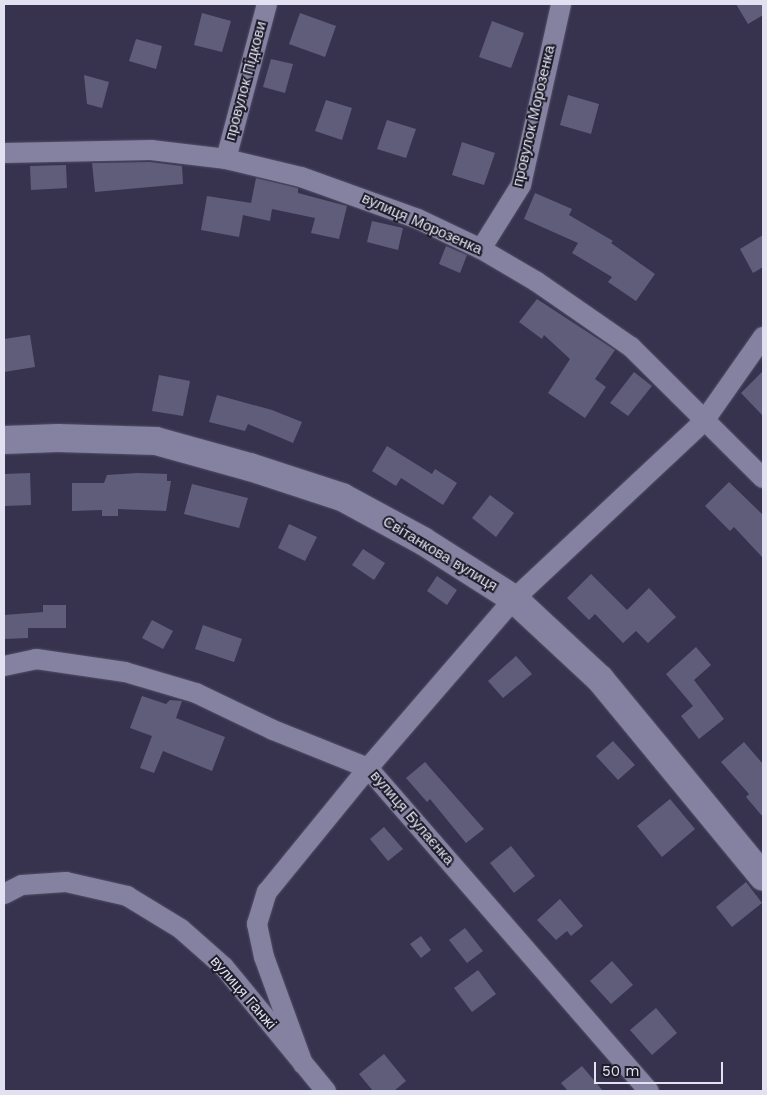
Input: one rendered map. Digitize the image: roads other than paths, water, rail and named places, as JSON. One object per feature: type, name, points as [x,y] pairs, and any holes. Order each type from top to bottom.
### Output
[{"type":"street","name":"провулок Підкови","points":[[226,159],[266,4]]},
{"type":"street","name":"провулок Морозенка","points":[[481,249],[521,185],[561,4]]},
{"type":"street","name":"вулиця Морозенка","points":[[4,153],[151,150],[226,159],[301,177],[372,200],[481,249],[537,282],[631,347],[763,478]]},
{"type":"street","points":[[303,1064],[264,957],[257,924],[267,892],[368,768],[514,599],[704,421],[763,337]]},
{"type":"street","name":"Світанкова вулиця","points":[[4,440],[58,438],[156,441],[250,467],[342,497],[422,540],[514,599],[600,679],[763,877]]},
{"type":"street","name":"вулиця Булаєнка","points":[[4,666],[36,659],[125,672],[196,693],[274,730],[368,768],[649,1091]]},
{"type":"street","name":"вулиця Ганжі","points":[[4,894],[22,885],[66,882],[127,896],[181,929],[224,967],[326,1091]]}]
